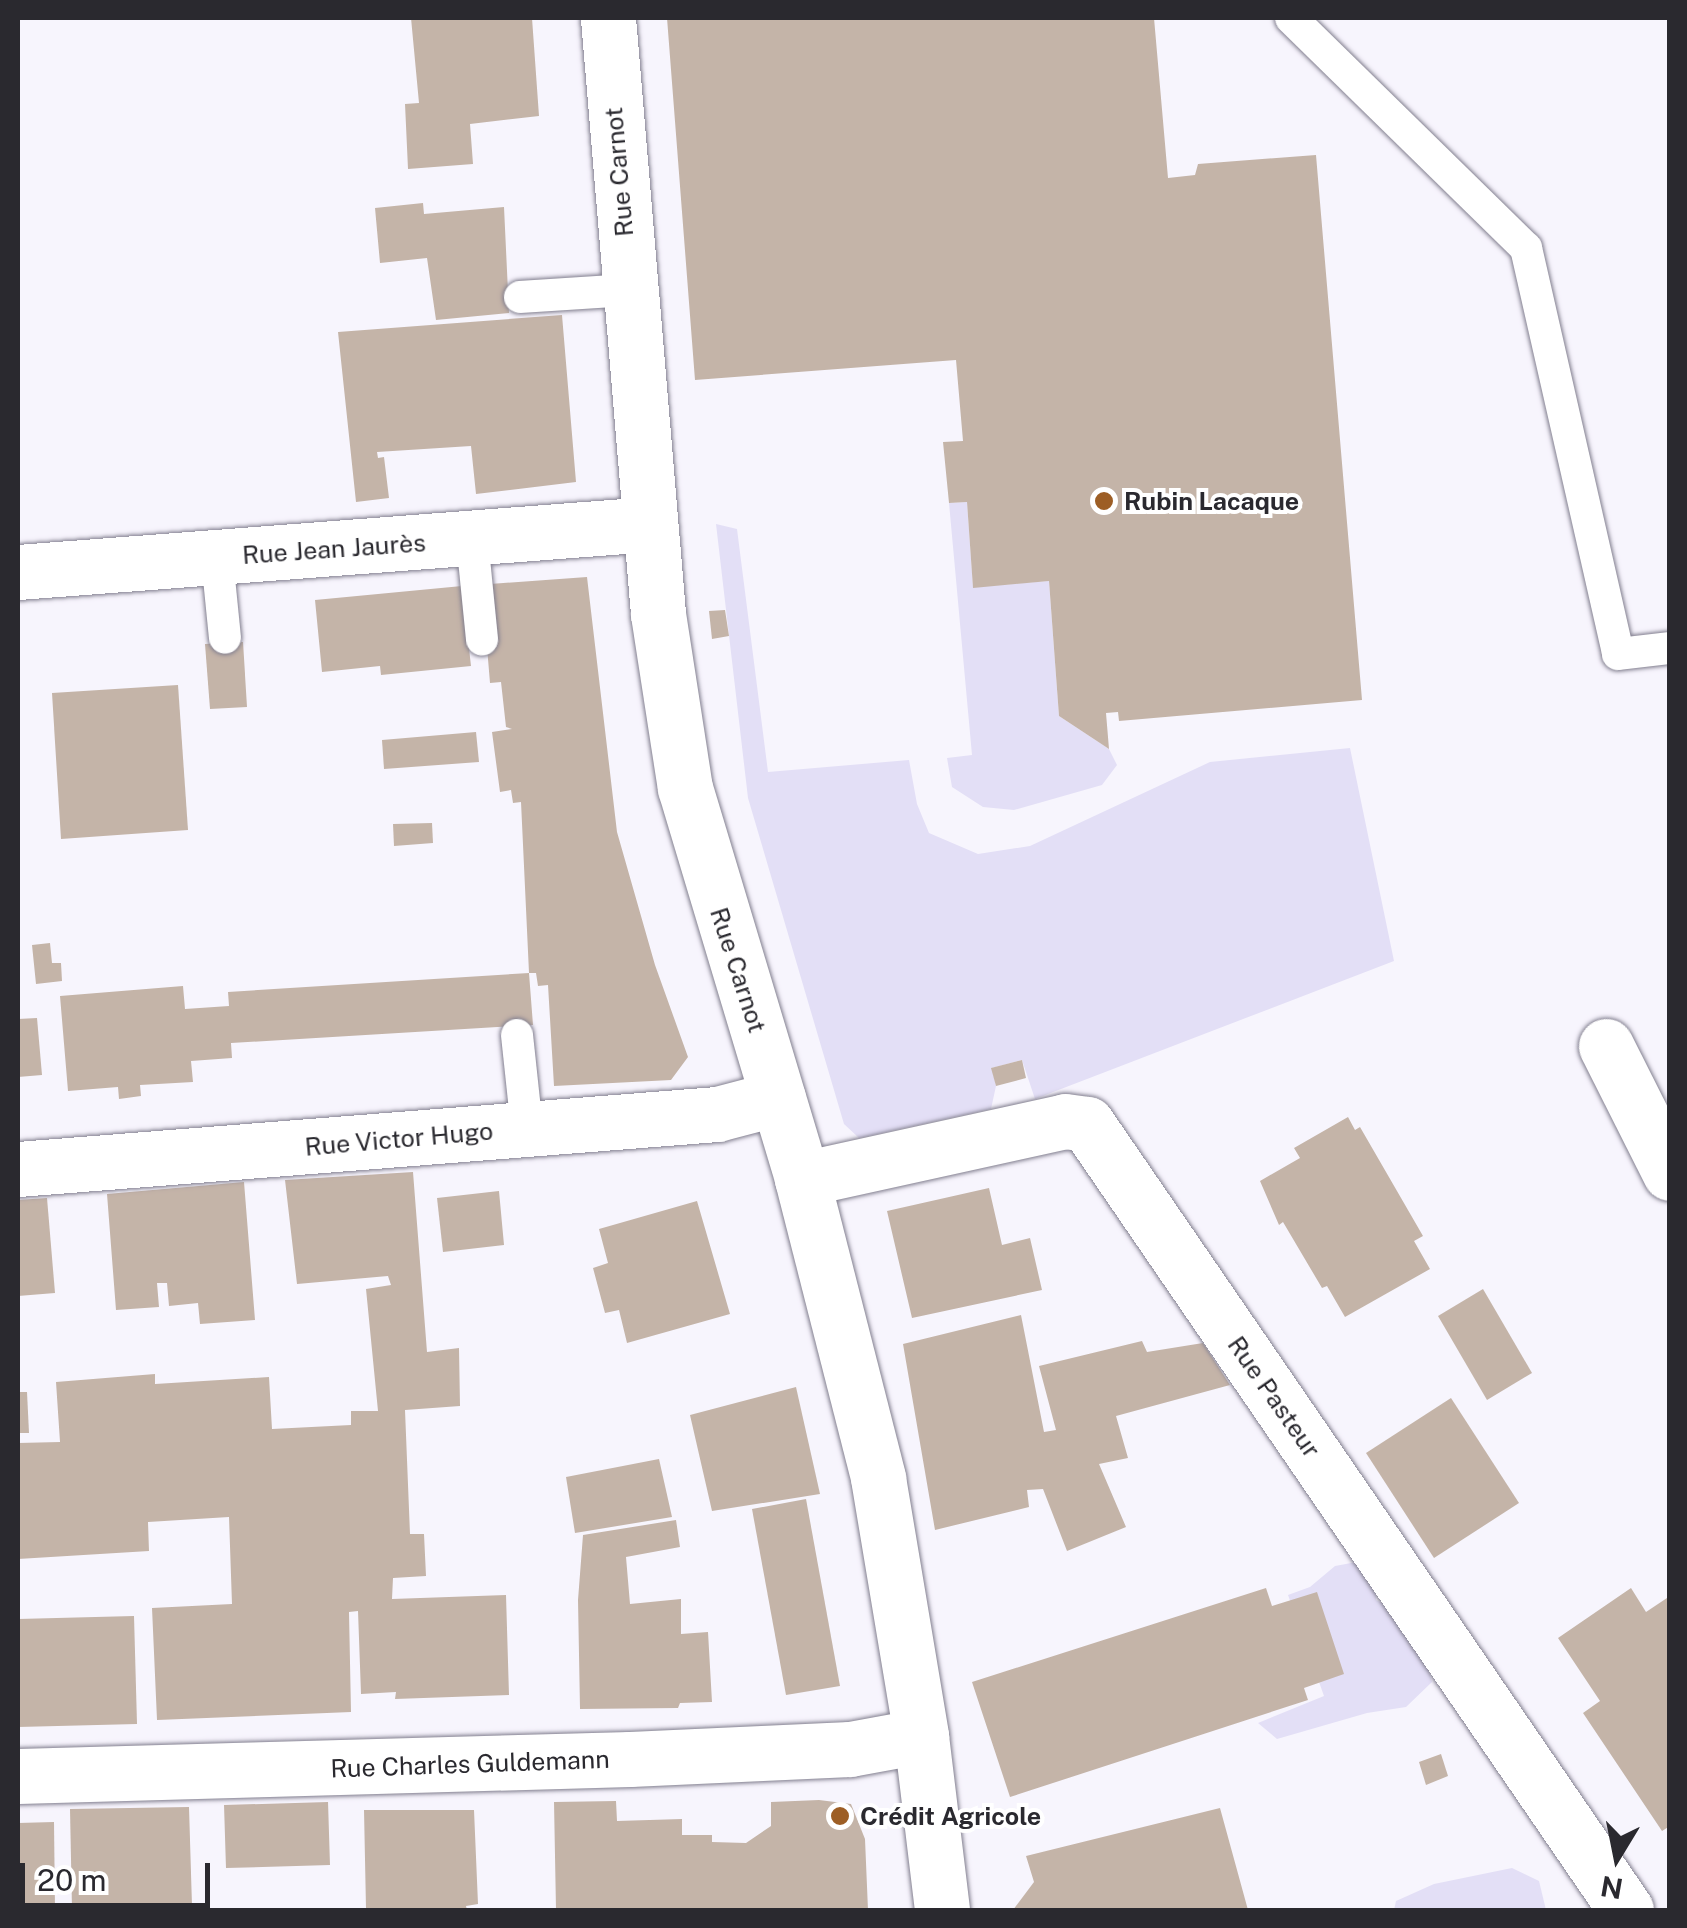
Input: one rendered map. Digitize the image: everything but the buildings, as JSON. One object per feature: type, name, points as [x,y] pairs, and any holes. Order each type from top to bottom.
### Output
[{"type":"street","name":"Rue Carnot","points":[[608,18],[650,524],[684,788],[802,1178],[878,1478],[921,1736],[942,1910]]},
{"type":"street","name":"Rue Jean Jaurès","points":[[18,572],[650,524]]},
{"type":"street","points":[[1606,1046],[1670,1173]]},
{"type":"street","name":"Rue Victor Hugo","points":[[18,1169],[717,1114],[778,1098]]},
{"type":"street","name":"Rue Pasteur","points":[[802,1178],[1065,1120],[1087,1124],[1626,1910]]},
{"type":"street","name":"Rue Charles Guldemann","points":[[18,1776],[630,1760],[850,1749],[921,1736]]},
{"type":"lane","points":[[1290,18],[1526,248],[1618,654],[1670,648]]},
{"type":"lane","points":[[520,297],[628,290]]},
{"type":"lane","points":[[472,539],[482,640]]},
{"type":"lane","points":[[217,558],[225,638]]},
{"type":"lane","points":[[518,1035],[527,1129]]},
{"type":"shaded area","points":[[967,502],[973,587],[1049,581],[1059,716],[1109,749],[1117,765],[1102,785],[1014,810],[983,807],[952,787],[947,758],[972,755],[949,503]]},
{"type":"shaded area","points":[[716,524],[737,529],[768,772],[909,760],[917,804],[929,833],[978,854],[1030,846],[1210,762],[1350,748],[1394,961],[1035,1099],[1022,1060],[992,1068],[996,1086],[991,1109],[859,1138],[844,1124],[748,798]]},
{"type":"shaded area","points":[[1362,1561],[1375,1573],[1376,1600],[1397,1611],[1421,1644],[1432,1682],[1406,1707],[1367,1713],[1277,1739],[1258,1723],[1324,1696],[1288,1595],[1310,1587],[1335,1566]]},
{"type":"shaded area","points":[[1512,1868],[1539,1881],[1546,1910],[1394,1910],[1396,1901],[1434,1884]]},
{"type":"place","name":"Rubin Lacaque","points":[[1104,501]]},
{"type":"place","name":"Crédit Agricole","points":[[840,1816]]}]
